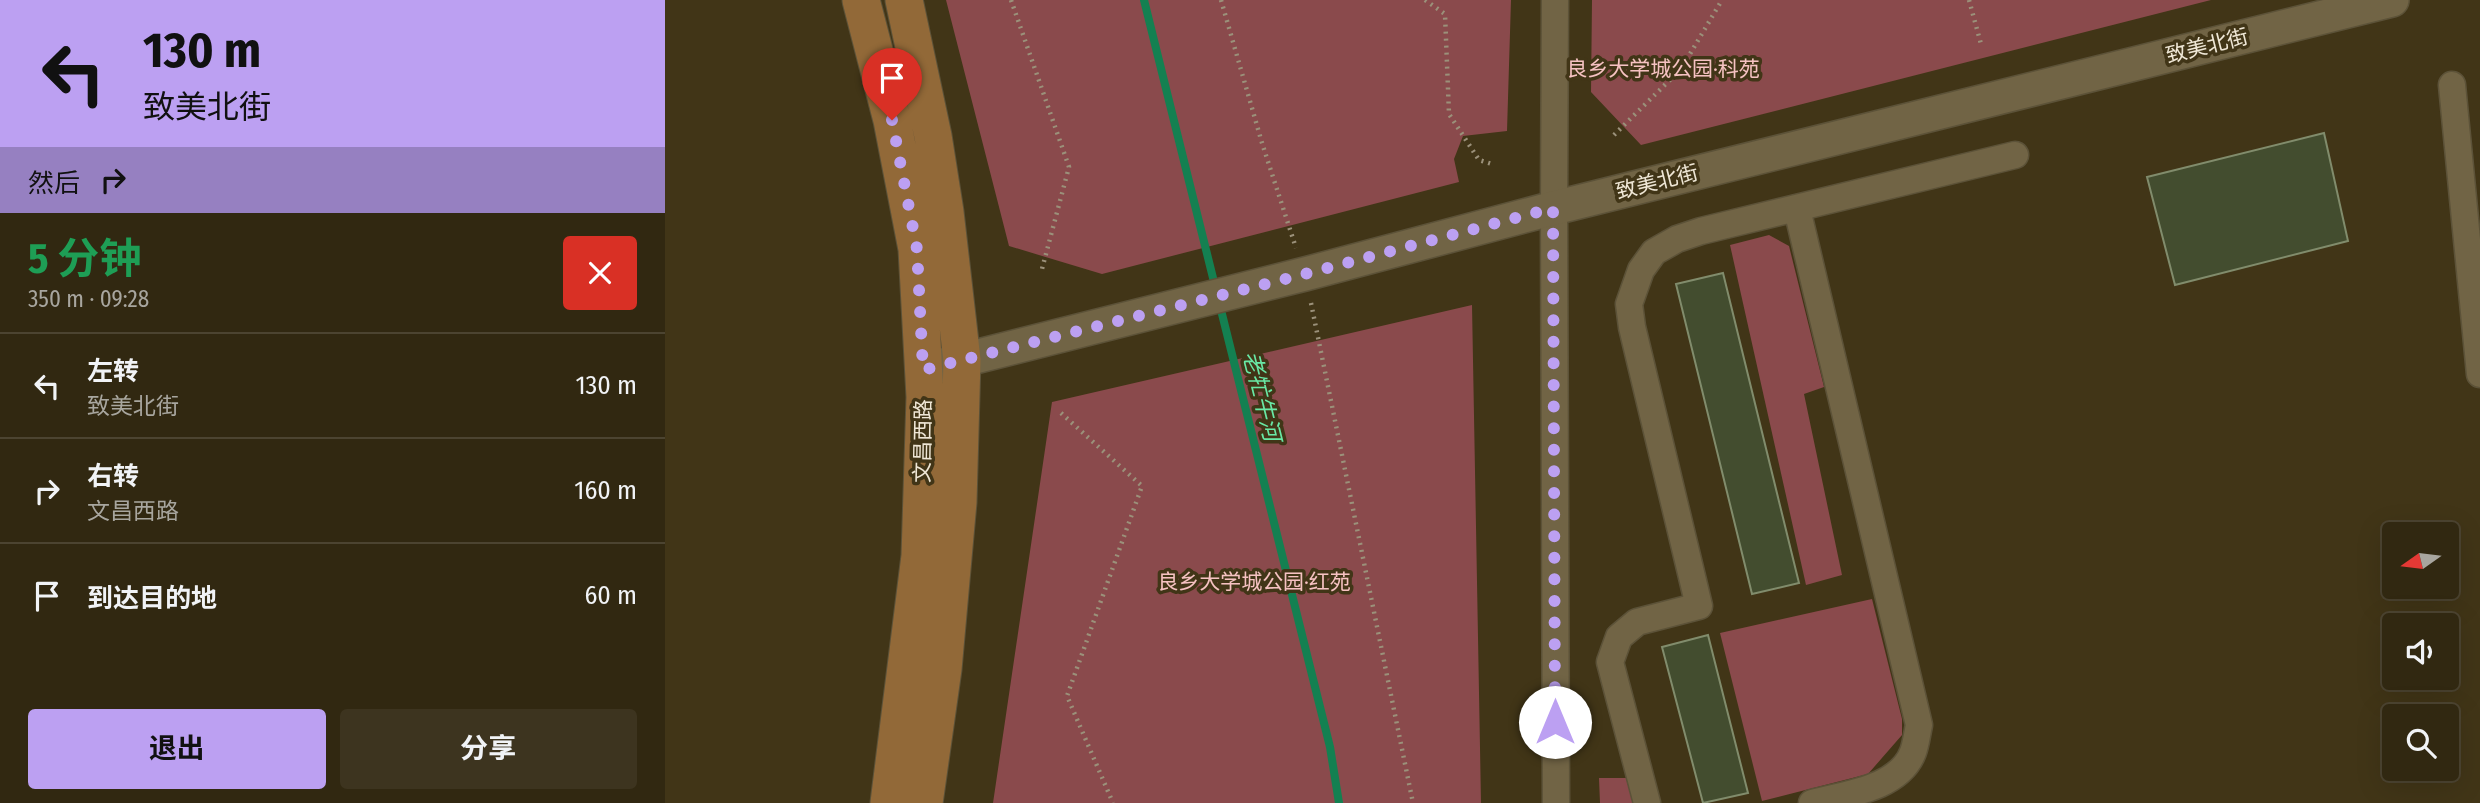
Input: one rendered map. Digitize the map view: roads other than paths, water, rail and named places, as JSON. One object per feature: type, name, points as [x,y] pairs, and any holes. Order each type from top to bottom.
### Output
[{"type":"main road","name":"文昌西路","points":[[861,0],[892,120],[917,249],[925,397],[920,556],[889,803]]},
{"type":"main road","name":"文昌西路","points":[[904,0],[946,212],[962,360],[957,516],[943,669],[924,803]]},
{"type":"street","points":[[1555,0],[1553,208],[1556,803]]},
{"type":"street","name":"致美北街","points":[[923,370],[1297,276],[1553,208],[2392,0]]},
{"type":"street","points":[[2452,85],[2480,374]]},
{"type":"street","points":[[1647,803],[1610,662],[1619,637],[1637,622],[1699,606],[1632,327],[1629,303],[1641,270],[1654,252],[1677,239],[1700,231],[2015,155]]},
{"type":"street","points":[[1797,209],[1919,725],[1913,754],[1895,776],[1866,789],[1812,803]]},
{"type":"waterway","name":"老牤牛河","points":[[1144,0],[1216,290]]},
{"type":"waterway","name":"老牤牛河","points":[[1219,302],[1330,747],[1339,803]]},
{"type":"park label","name":"良乡大学城公园·科苑","points":[[1663,69]]},
{"type":"park label","name":"良乡大学城公园·红苑","points":[[1254,582]]}]
